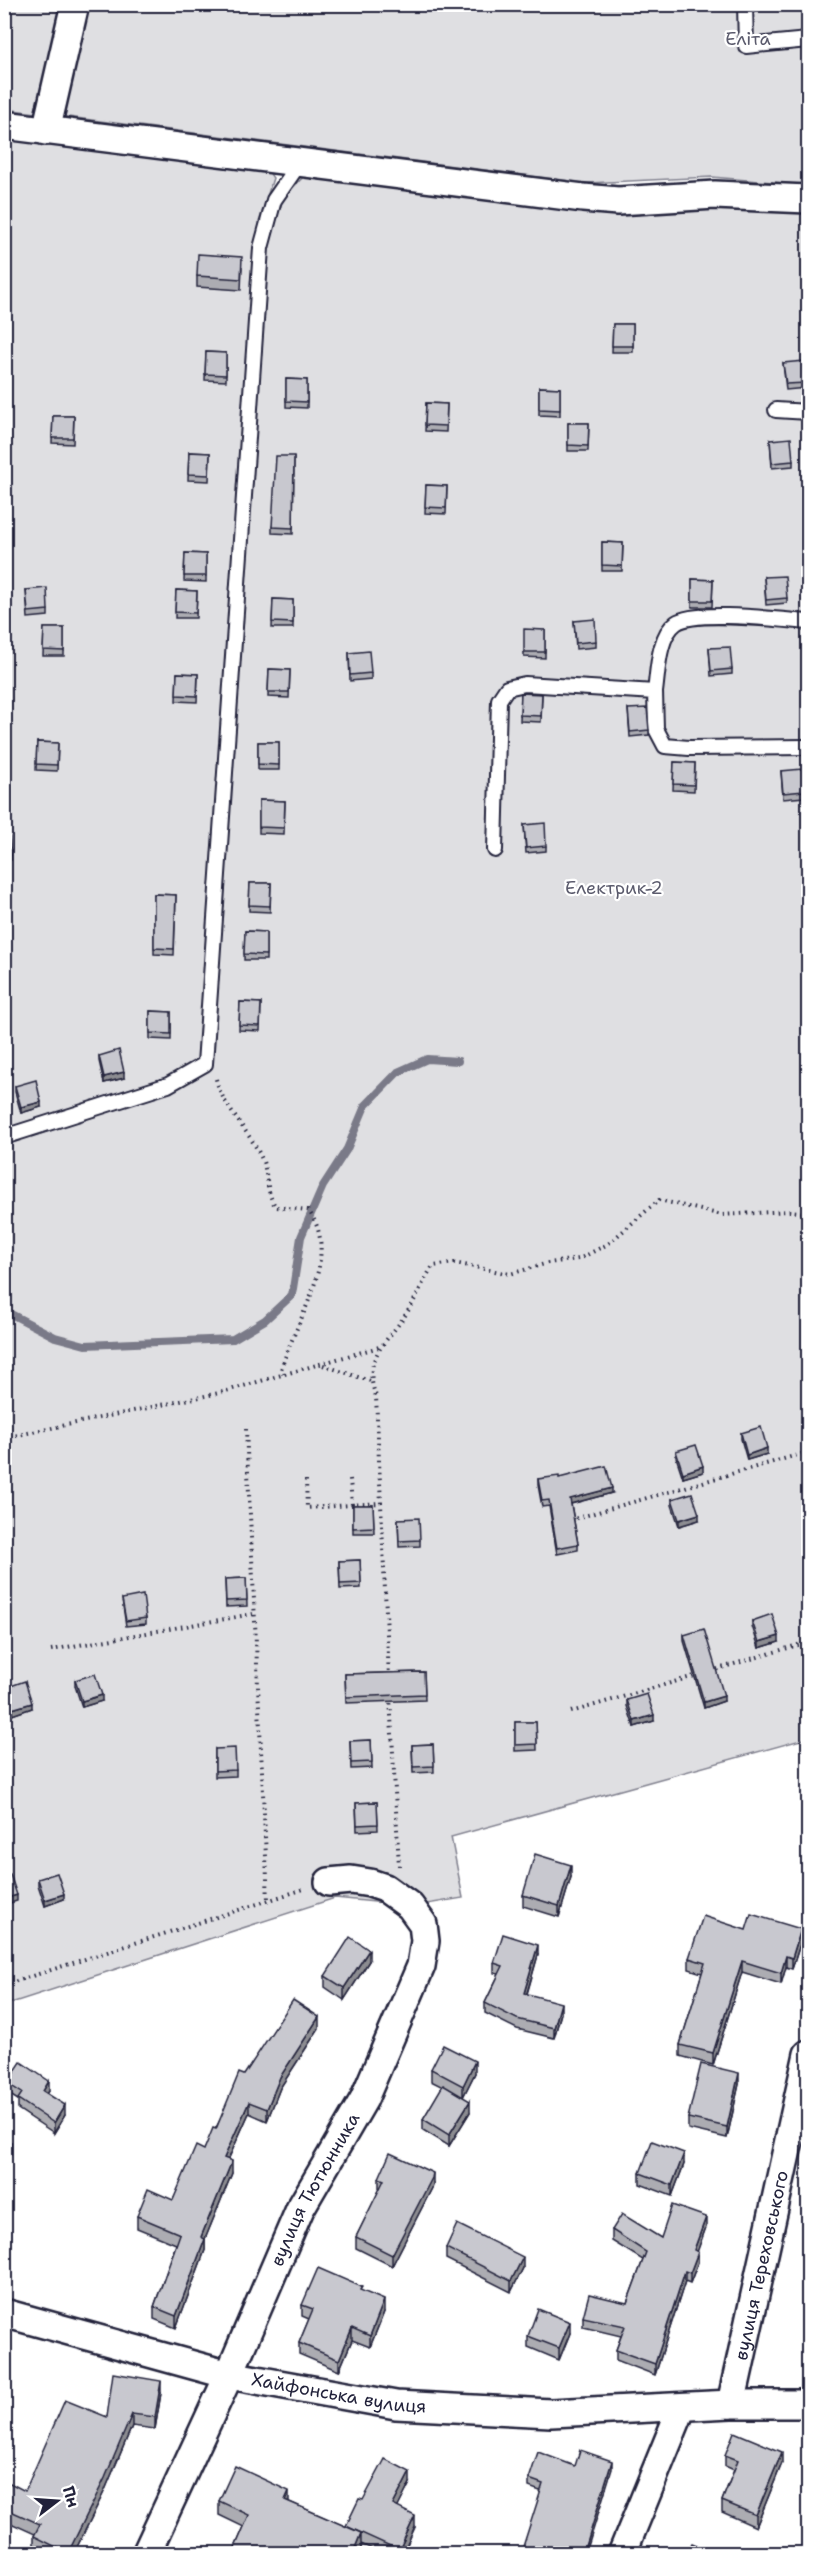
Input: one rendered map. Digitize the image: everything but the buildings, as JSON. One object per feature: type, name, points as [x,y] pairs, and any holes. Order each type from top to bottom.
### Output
[{"type":"street","points":[[46,131],[75,4]]},
{"type":"street","points":[[4,125],[299,164],[618,201],[715,195],[808,199]]},
{"type":"street","name":"вулиця Тютюнника","points":[[146,2553],[228,2375],[300,2209],[364,2099],[421,1966],[425,1941],[423,1924],[411,1906],[400,1897],[370,1883],[351,1880],[329,1882]]},
{"type":"street","name":"вулиця Тереховського","points":[[731,2404],[803,2103],[808,2054]]},
{"type":"street","name":"Хайфонська вулиця","points":[[4,2313],[228,2375],[396,2404],[551,2413],[682,2407]]},
{"type":"street","points":[[622,2553],[682,2407],[731,2404],[808,2404]]},
{"type":"lane","points":[[745,4],[746,46],[808,40]]},
{"type":"lane","points":[[4,1137],[168,1085],[205,1064],[261,248],[274,200],[299,164]]},
{"type":"lane","points":[[776,410],[808,412]]},
{"type":"lane","points":[[808,622],[694,615],[675,623],[663,643],[655,692],[656,729],[665,746],[689,748],[808,747]]},
{"type":"lane","points":[[495,850],[499,700],[507,688],[525,684],[655,692]]},
{"type":"path","points":[[205,1064],[215,1074],[219,1092],[262,1158],[270,1198],[276,1207],[308,1210],[320,1237],[316,1284],[285,1354],[281,1370],[284,1376]]},
{"type":"path","points":[[389,1682],[376,1396],[370,1381],[380,1346],[405,1315],[433,1266],[454,1263],[510,1274],[548,1263],[579,1259],[608,1244],[659,1200],[722,1215],[789,1211],[808,1213]]},
{"type":"path","points":[[4,1438],[219,1394],[323,1365],[380,1346]]},
{"type":"path","points":[[323,1365],[370,1381]]},
{"type":"path","points":[[246,1429],[268,1900]]},
{"type":"path","points":[[562,1522],[808,1452]]},
{"type":"path","points":[[350,1479],[352,1505]]},
{"type":"path","points":[[306,1480],[307,1508],[380,1503]]},
{"type":"path","points":[[51,1650],[253,1614]]},
{"type":"path","points":[[572,1712],[808,1642]]},
{"type":"path","points":[[390,1694],[400,1897]]},
{"type":"path","points":[[4,1985],[329,1882]]},
{"type":"green space","name":"Еліта","points":[[4,5],[808,5],[808,185],[712,177],[587,183],[5,109]]},
{"type":"green space","name":"Електрик-2","points":[[5,135],[265,166],[273,178],[259,222],[270,224],[283,198],[306,174],[716,201],[808,211],[808,1738],[451,1837],[463,1898],[415,1906],[335,1898],[5,2005]]},
{"type":"waterway","points":[[4,1315],[11,1314],[55,1337],[85,1345],[233,1339],[265,1320],[292,1295],[301,1237],[323,1186],[347,1149],[365,1106],[398,1072],[427,1059],[458,1061]]}]
